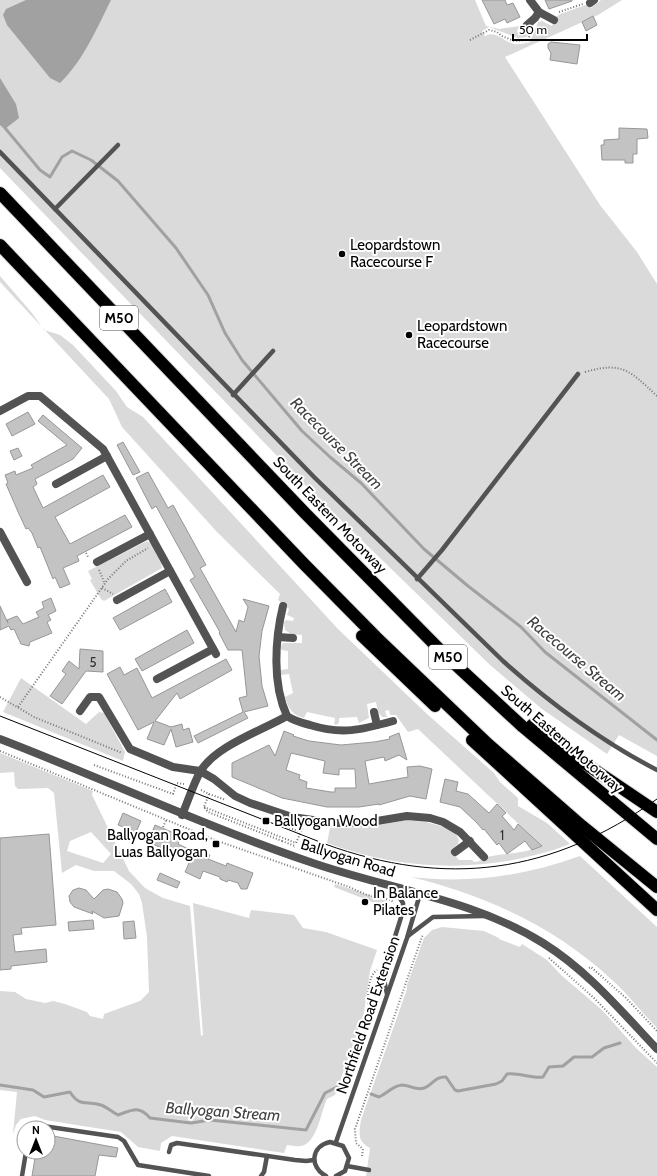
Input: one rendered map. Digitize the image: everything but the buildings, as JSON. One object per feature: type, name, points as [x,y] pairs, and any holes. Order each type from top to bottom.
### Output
[{"type":"highway","name":"South Eastern Motorway","points":[[0,193],[364,574],[482,690],[608,800],[657,839]]},
{"type":"highway","name":"M50","points":[[0,245],[338,600],[433,693],[582,826],[657,887]]},
{"type":"highway","points":[[200,456],[213,480],[376,649],[657,910]]},
{"type":"highway","points":[[254,459],[308,505],[499,696],[528,722],[574,756],[657,812]]},
{"type":"street","points":[[530,0],[537,15]]},
{"type":"street","points":[[537,15],[552,19]]},
{"type":"street","points":[[527,25],[537,15]]},
{"type":"street","points":[[0,411],[28,396],[40,396],[98,445],[108,456],[214,652],[158,679]]},
{"type":"street","points":[[56,484],[108,456]]},
{"type":"street","points":[[0,532],[27,582]]},
{"type":"street","points":[[97,562],[150,534]]},
{"type":"street","points":[[117,600],[170,571]]},
{"type":"street","points":[[284,606],[278,637],[277,670],[286,716]]},
{"type":"street","points":[[278,637],[293,638]]},
{"type":"street","points":[[80,711],[90,697],[99,697],[130,749],[164,765],[200,772],[214,779],[235,796],[265,809],[315,822],[350,824],[406,816],[418,816],[436,820],[453,827],[470,841],[484,857]]},
{"type":"street","points":[[374,712],[377,725]]},
{"type":"street","points":[[286,716],[316,727],[339,731],[356,731],[393,721]]},
{"type":"street","points":[[182,815],[200,772],[224,750],[286,716]]},
{"type":"street","name":"Ballyogan Road","points":[[0,739],[182,815],[310,862],[492,917],[543,943],[583,972],[657,1048]]},
{"type":"street","points":[[455,852],[470,841]]},
{"type":"lane","points":[[55,208],[87,178],[118,145]]},
{"type":"lane","points":[[0,152],[233,395],[417,579],[534,689],[606,740],[657,770]]},
{"type":"lane","points":[[233,395],[261,366],[273,351]]},
{"type":"lane","points":[[417,579],[442,550],[578,374]]},
{"type":"lane","points":[[387,995],[383,975],[403,911],[403,903],[393,887]]},
{"type":"lane","name":"Northfield Road Extension","points":[[336,1142],[407,938],[420,894]]},
{"type":"lane","points":[[407,938],[432,917],[492,917]]},
{"type":"lane","points":[[56,1127],[118,1137],[124,1141],[135,1162],[142,1167],[209,1176]]},
{"type":"lane","points":[[169,1152],[171,1145],[177,1142],[306,1162],[314,1160]]},
{"type":"lane","points":[[326,1176],[318,1170],[314,1160],[320,1146],[325,1143],[336,1142],[343,1146],[348,1154],[348,1166],[345,1171],[336,1176]]},
{"type":"lane","points":[[261,1176],[264,1172],[267,1156]]},
{"type":"lane","points":[[22,1176],[25,1160]]},
{"type":"lane","points":[[348,1166],[369,1170]]},
{"type":"path","points":[[552,19],[558,13],[592,2]]},
{"type":"path","points":[[470,40],[490,30],[514,41],[528,40],[537,15]]},
{"type":"path","points":[[578,374],[600,368],[620,368],[630,372],[657,396]]},
{"type":"path","points":[[18,707],[108,579],[126,561],[148,549],[146,545]]},
{"type":"path","points":[[86,553],[88,557]]},
{"type":"path","points":[[0,697],[34,717],[124,753]]},
{"type":"path","points":[[0,752],[166,820],[260,856],[349,887],[367,895],[391,900],[396,907]]},
{"type":"path","points":[[94,765],[173,794],[177,783],[182,785],[186,783],[209,794],[204,807]]},
{"type":"path","points":[[204,807],[296,843],[302,827]]},
{"type":"path","points":[[204,807],[208,812],[282,841]]},
{"type":"path","points":[[163,827],[166,820]]},
{"type":"path","points":[[385,899],[386,895]]},
{"type":"path","points":[[362,1156],[363,1149],[356,1143],[354,1134],[359,1116],[425,931]]},
{"type":"path","points":[[543,943],[540,951],[594,998],[657,1063]]},
{"type":"path","points":[[591,967],[616,988],[657,1031]]},
{"type":"path","points":[[368,1004],[371,982],[374,972],[378,969]]},
{"type":"shaded area","name":"Leopardstown Racecourse","points":[[0,0],[475,0],[486,26],[499,29],[519,26],[517,32],[528,35],[527,37],[518,38],[489,27],[482,31],[485,36],[493,34],[510,43],[518,44],[530,42],[538,22],[542,21],[552,26],[556,17],[560,14],[589,4],[591,8],[601,0],[622,0],[598,15],[505,57],[600,205],[637,252],[657,284],[657,756],[619,735],[607,754],[542,709],[490,665],[305,485],[0,168]]},
{"type":"shaded area","points":[[26,0],[111,0],[83,54],[76,65],[60,83],[50,78],[7,25],[3,15],[6,9]]},
{"type":"shaded area","points":[[0,78],[16,104],[19,118],[5,129],[0,125]]},
{"type":"shaded area","points":[[0,276],[32,313],[42,327],[0,282]]},
{"type":"shaded area","points":[[45,330],[60,335],[73,345],[116,391],[127,407],[143,417],[338,629],[427,714],[494,773],[500,782],[518,798],[518,806],[547,823],[570,844],[540,854],[510,861],[479,865],[448,866],[386,860],[356,853],[327,843],[330,828],[368,827],[407,820],[426,822],[444,827],[456,834],[459,840],[458,844],[451,850],[459,860],[472,860],[476,862],[490,857],[542,846],[418,729],[408,732],[396,715],[390,715],[389,710],[385,711],[387,717],[382,717],[378,712],[376,702],[367,704],[369,718],[359,723],[357,717],[339,718],[339,723],[336,725],[334,724],[335,718],[307,712],[304,718],[296,715],[291,710],[285,697],[293,693],[289,674],[281,675],[281,670],[288,669],[288,651],[280,648],[283,643],[302,643],[302,635],[291,634],[285,630],[284,622],[286,620],[293,621],[294,618],[287,615],[289,609],[278,600],[280,594],[217,532],[122,427],[109,399]]},
{"type":"shaded area","points":[[147,541],[150,543],[161,563],[162,568],[104,601],[101,599],[90,580],[92,579],[88,571]]},
{"type":"shaded area","points":[[21,678],[86,724],[99,712],[104,713],[125,752],[123,761],[3,712]]},
{"type":"shaded area","points":[[0,753],[93,791],[92,795],[129,871],[145,888],[163,898],[190,906],[201,1036],[203,1035],[193,903],[249,918],[251,910],[294,915],[303,928],[326,932],[377,950],[370,971],[364,1013],[335,1095],[327,1099],[318,1127],[311,1140],[306,1144],[298,1146],[287,1145],[284,1153],[172,1136],[161,1143],[160,1151],[138,1147],[121,1132],[56,1122],[56,1120],[45,1120],[35,1116],[16,1120],[13,1134],[17,1092],[0,1090],[0,991],[15,992],[26,999],[45,1003],[53,1001],[65,1004],[87,1012],[90,1016],[103,1019],[104,1014],[140,1001],[149,992],[147,937],[142,903],[139,894],[131,884],[114,871],[94,871],[76,865],[62,873],[54,793],[48,788],[18,789],[15,786],[14,772],[0,773]],"holes":[[[91,832],[111,854],[103,863],[67,851],[70,841]]]},
{"type":"shaded area","points":[[580,856],[657,927],[657,1028],[611,979],[589,960],[543,929],[492,903],[439,884],[411,877],[432,879],[475,879],[496,877],[538,869]]},
{"type":"shaded area","points":[[335,884],[387,901],[385,907],[334,887]]},
{"type":"shaded area","points":[[442,927],[484,931],[499,939],[520,947],[522,944],[547,960],[561,975],[602,1010],[636,1048],[657,1067],[657,1176],[366,1176],[370,1148],[363,1143],[360,1137],[361,1120],[424,938],[432,930]]},
{"type":"waterway","name":"Racecourse Stream","points":[[0,122],[40,170],[50,177],[62,157],[72,151],[91,160],[118,181],[176,248],[208,295],[225,333],[242,360],[302,431],[361,483],[424,549],[468,586],[521,627],[545,652],[657,740]]},
{"type":"waterway","name":"Ballyogan Stream","points":[[371,1094],[379,1097],[395,1087],[402,1085],[421,1089],[443,1077],[446,1077],[455,1090],[458,1091],[496,1084],[502,1081],[507,1074],[543,1077],[549,1067],[563,1066],[574,1057],[592,1057],[604,1048],[620,1043]]},
{"type":"waterway","name":"Ballyogan Stream","points":[[0,1085],[33,1090],[44,1097],[70,1092],[77,1100],[81,1102],[101,1105],[118,1115],[131,1110],[139,1110],[150,1118],[191,1123],[210,1120],[306,1130],[325,1093],[339,1086]]},
{"type":"tram line","points":[[0,716],[325,844],[370,858],[413,866],[456,869],[497,866],[538,858],[578,844],[618,824],[657,799]]},
{"type":"place","name":"Leopardstown Racecourse F","points":[[342,254]]},
{"type":"place","name":"Leopardstown Racecourse","points":[[409,335]]},
{"type":"place","name":"Ballyogan Wood","points":[[266,821]]},
{"type":"place","name":"Ballyogan Road, Luas Ballyogan","points":[[216,844]]},
{"type":"place","name":"In Balance Pilates","points":[[365,902]]}]
